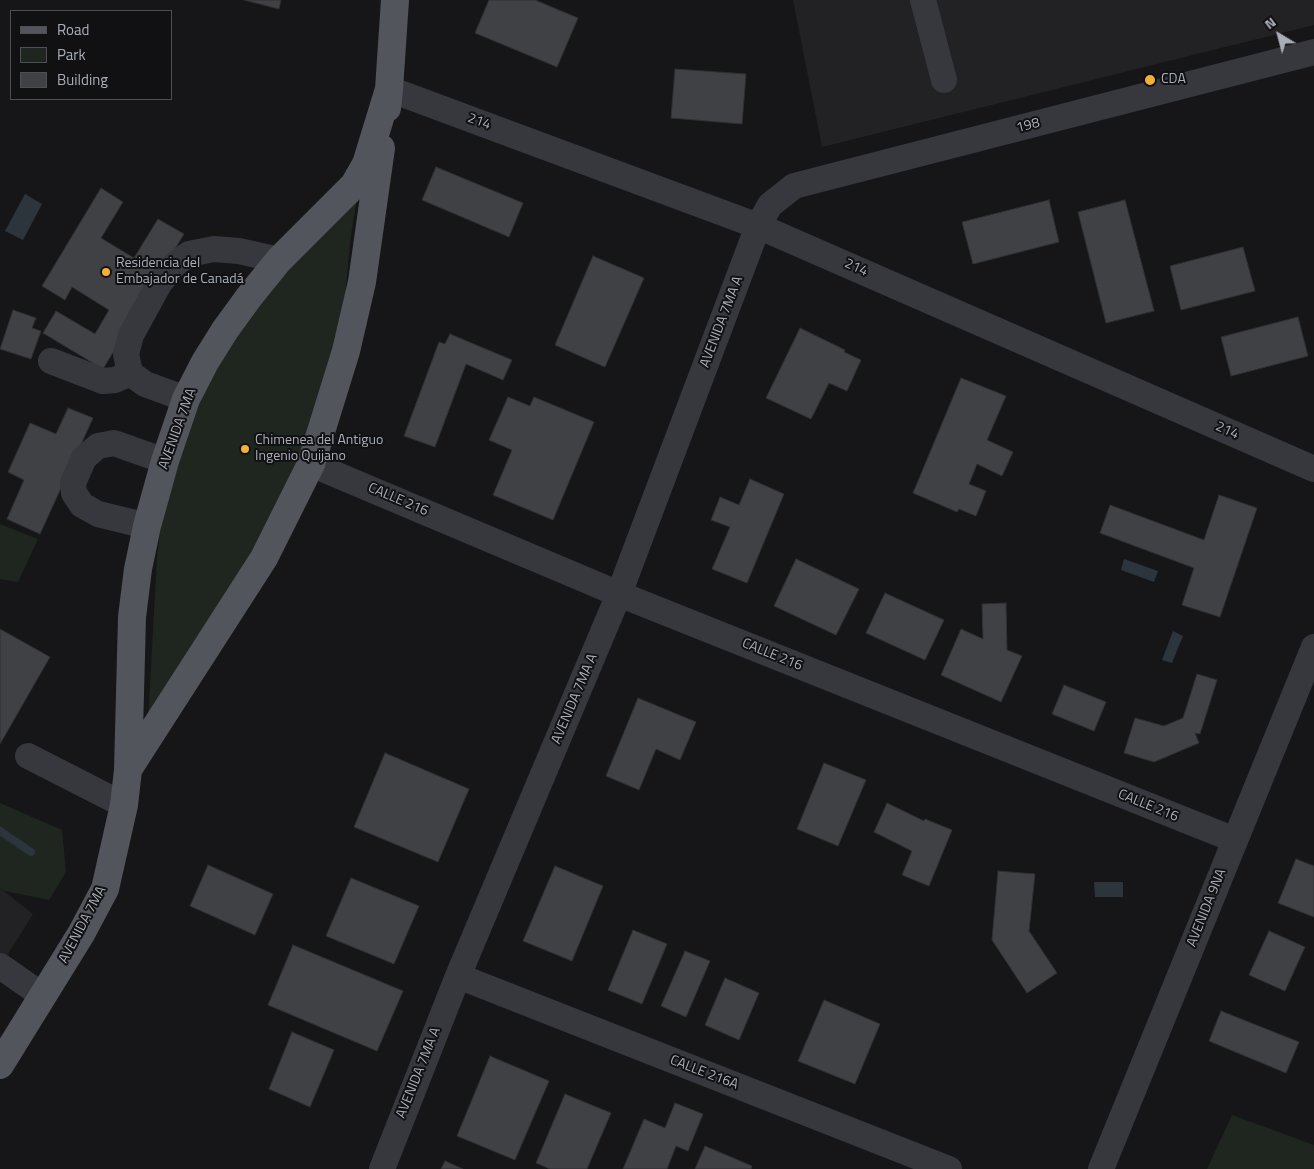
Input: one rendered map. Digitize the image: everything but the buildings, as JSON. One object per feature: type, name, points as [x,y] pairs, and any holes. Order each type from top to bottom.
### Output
[{"type":"main road","name":"AVENIDA 7MA","points":[[128,770],[264,558],[311,464],[346,351],[362,282],[390,89],[395,0]]},
{"type":"main road","name":"AVENIDA 7MA","points":[[0,1065],[81,934],[105,889],[124,805],[128,770],[132,617],[138,569],[147,526],[165,461],[186,400],[205,362],[225,330],[279,260],[354,185],[366,164],[390,89]]},
{"type":"street","points":[[923,0],[944,80]]},
{"type":"street","name":"198","points":[[758,226],[770,205],[794,186],[1314,52]]},
{"type":"street","name":"214","points":[[390,89],[758,226],[1314,469]]},
{"type":"street","name":"AVENIDA 7MA A","points":[[382,1169],[458,976],[619,594],[758,226]]},
{"type":"street","points":[[186,400],[146,384],[130,373],[126,354],[132,335],[160,284],[174,264],[189,254],[214,249],[239,250],[279,260]]},
{"type":"street","points":[[50,361],[103,381],[115,380],[130,373]]},
{"type":"street","points":[[147,526],[98,514],[82,505],[74,493],[73,483],[84,458],[98,446],[114,443],[165,461]]},
{"type":"street","name":"CALLE 216","points":[[311,464],[619,594],[1235,840]]},
{"type":"street","name":"AVENIDA 9NA","points":[[1101,1169],[1314,647]]},
{"type":"street","points":[[28,756],[124,805]]},
{"type":"street","points":[[0,966],[43,996]]},
{"type":"street","name":"CALLE 216A","points":[[458,976],[949,1169]]},
{"type":"shaded area","points":[[793,0],[1314,0],[1314,25],[822,147]]},
{"type":"shaded area","points":[[25,194],[42,204],[23,240],[5,231]]},
{"type":"shaded area","points":[[1124,559],[1158,571],[1154,582],[1121,570]]},
{"type":"shaded area","points":[[1173,631],[1183,636],[1172,663],[1162,660]]},
{"type":"shaded area","points":[[1094,882],[1123,882],[1123,897],[1095,897]]},
{"type":"shaded area","points":[[0,888],[33,914],[8,954],[0,971]]},
{"type":"green space","points":[[357,198],[351,235],[343,317],[302,450],[264,533],[148,722],[157,557],[163,509],[189,417],[236,332],[273,286]]},
{"type":"green space","points":[[0,524],[38,539],[18,582],[0,579]]},
{"type":"green space","points":[[0,803],[62,830],[66,872],[49,900],[5,891],[0,888]]},
{"type":"green space","points":[[1232,1115],[1314,1145],[1314,1169],[1207,1169]]},
{"type":"waterway","points":[[0,831],[31,852]]},
{"type":"place","name":"CDA","points":[[1150,80]]},
{"type":"place","name":"Residencia del Embajador de Canadá","points":[[106,272]]},
{"type":"place","name":"Chimenea del Antiguo Ingenio Quijano","points":[[245,449]]}]
